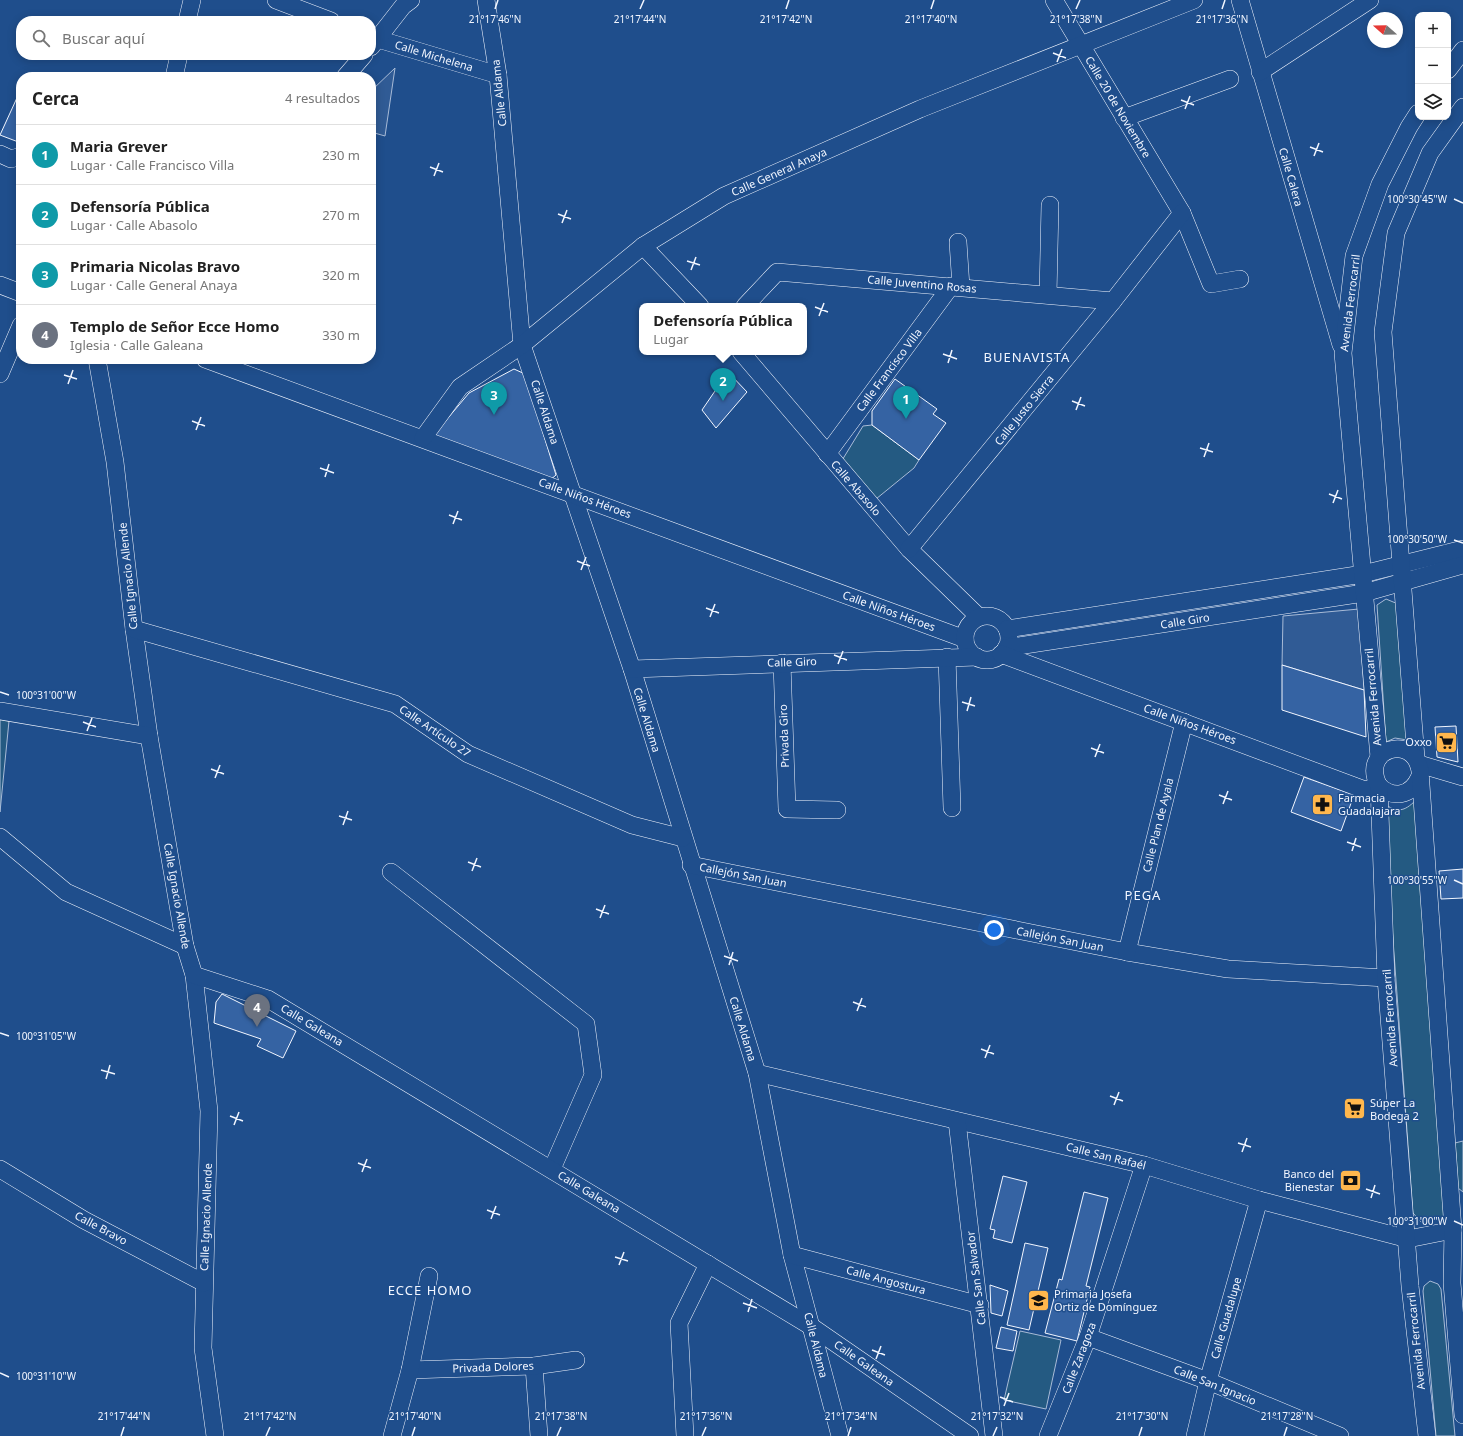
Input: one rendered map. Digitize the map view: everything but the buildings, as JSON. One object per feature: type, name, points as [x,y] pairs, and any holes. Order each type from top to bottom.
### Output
[{"type":"street","points":[[188,16],[192,0]]},
{"type":"street","points":[[276,0],[318,16]]},
{"type":"street","points":[[376,38],[403,6],[411,0]]},
{"type":"street","name":"Calle Aldama","points":[[486,0],[498,75],[522,345],[632,669],[691,865],[757,1073],[792,1255],[840,1436]]},
{"type":"street","name":"Calle 20 de Noviembre","points":[[1054,0],[1182,213],[1211,284],[1240,279]]},
{"type":"street","name":"Calle General Anaya","points":[[423,438],[460,387],[522,345],[644,246],[724,196],[920,109],[1194,0]]},
{"type":"street","name":"Calle Calera","points":[[1240,0],[1343,353]]},
{"type":"street","points":[[1260,72],[1370,0]]},
{"type":"street","name":"Calle Michelena","points":[[376,42],[498,75]]},
{"type":"street","points":[[1451,66],[1463,50]]},
{"type":"street","points":[[175,72],[179,60]]},
{"type":"street","points":[[349,72],[359,60]]},
{"type":"street","points":[[1124,118],[1230,79]]},
{"type":"street","points":[[1463,107],[1430,153],[1396,233],[1383,332],[1453,1230],[1463,1415]]},
{"type":"street","name":"Avenida Ferrocarril","points":[[1415,117],[1408,127],[1380,184],[1354,256],[1343,353],[1379,757],[1375,764],[1374,772],[1379,786],[1386,978],[1408,1239],[1410,1286],[1427,1436]]},
{"type":"street","points":[[0,154],[11,158],[16,157]]},
{"type":"street","points":[[1048,295],[1050,205]]},
{"type":"street","name":"Calle Justo Sierra","points":[[909,550],[1114,301],[1182,213]]},
{"type":"street","points":[[956,287],[958,242]]},
{"type":"street","points":[[644,246],[697,303]]},
{"type":"street","name":"Calle Juventino Rosas","points":[[748,303],[777,272],[1114,301]]},
{"type":"street","points":[[0,285],[16,291]]},
{"type":"street","name":"Calle Francisco Villa","points":[[827,454],[956,287]]},
{"type":"street","points":[[0,374],[16,337]]},
{"type":"street","name":"Calle Abasolo","points":[[744,355],[909,550],[979,617]]},
{"type":"street","name":"Calle Ignacio Allende","points":[[98,364],[115,462],[134,629],[149,736],[185,946],[194,975],[209,1111],[203,1348],[215,1436]]},
{"type":"street","name":"Calle Niños Héroes","points":[[219,364],[965,639]]},
{"type":"street","name":"Calle Giro","points":[[1006,629],[1363,574],[1463,549]]},
{"type":"street","name":"Calle Giro","points":[[1004,651],[1364,593],[1463,565]]},
{"type":"street","points":[[979,617],[992,617],[1003,623],[1006,629],[1008,642],[1004,651],[990,660],[977,657],[971,653],[965,639],[969,625],[979,617]]},
{"type":"street","name":"Calle Artículo 27","points":[[134,629],[395,704],[468,754],[632,825],[683,838]]},
{"type":"street","name":"Calle Niños Héroes","points":[[1004,651],[1184,722],[1365,790],[1379,786]]},
{"type":"street","points":[[946,657],[952,808]]},
{"type":"street","name":"Calle Giro","points":[[632,669],[977,657]]},
{"type":"street","name":"Privada Giro","points":[[782,663],[787,809],[837,810]]},
{"type":"street","points":[[0,712],[149,736]]},
{"type":"street","name":"Calle Plan de Ayala","points":[[1127,952],[1184,722]]},
{"type":"street","points":[[1379,757],[1385,752],[1399,748],[1411,754],[1418,767],[1412,789],[1400,794],[1385,791],[1379,786]]},
{"type":"street","points":[[1418,767],[1463,777]]},
{"type":"street","points":[[0,837],[66,892],[185,946]]},
{"type":"street","name":"Callejón San Juan","points":[[691,865],[1127,952],[1228,969],[1386,978]]},
{"type":"street","points":[[391,872],[586,1024],[593,1075],[552,1169]]},
{"type":"street","name":"Calle Galeana","points":[[194,975],[268,999],[812,1327],[970,1436]]},
{"type":"street","name":"Calle San Rafaél","points":[[757,1073],[1144,1165],[1259,1200],[1408,1239],[1453,1230]]},
{"type":"street","name":"Calle San Salvador","points":[[957,1121],[980,1305],[994,1436]]},
{"type":"street","name":"Calle Zaragoza","points":[[1048,1436],[1088,1337],[1144,1165]]},
{"type":"street","name":"Calle Bravo","points":[[0,1169],[84,1220],[204,1283]]},
{"type":"street","name":"Calle Guadalupe","points":[[1195,1436],[1208,1381],[1259,1200]]},
{"type":"street","name":"Calle Angostura","points":[[792,1255],[980,1305]]},
{"type":"street","points":[[685,1436],[679,1323],[708,1264]]},
{"type":"street","points":[[392,1436],[410,1370],[429,1276]]},
{"type":"street","name":"Calle San Ignacio","points":[[1088,1337],[1208,1381],[1340,1436]]},
{"type":"street","name":"Privada Dolores","points":[[410,1370],[534,1366],[576,1360]]},
{"type":"street","points":[[534,1366],[539,1436]]},
{"type":"shaded area","points":[[395,68],[385,136],[376,133],[376,86]]},
{"type":"shaded area","points":[[872,425],[919,460],[914,468],[876,499],[841,462],[863,426]]},
{"type":"shaded area","points":[[1386,599],[1398,604],[1407,740],[1395,738],[1386,742],[1377,605]]},
{"type":"shaded area","points":[[1359,609],[1364,690],[1282,665],[1283,616]]},
{"type":"shaded area","points":[[0,719],[9,721],[0,812]]},
{"type":"shaded area","points":[[1416,800],[1446,1211],[1443,1218],[1421,1222],[1413,1213],[1383,803],[1396,810],[1400,810],[1408,807]]},
{"type":"shaded area","points":[[1463,1141],[1463,1192],[1458,1188],[1455,1143]]},
{"type":"shaded area","points":[[1430,1281],[1438,1284],[1441,1289],[1455,1436],[1436,1436],[1423,1291],[1424,1286]]},
{"type":"shaded area","points":[[1020,1331],[1061,1340],[1046,1409],[1004,1400]]},
{"type":"place","name":"Defensoría Pública","points":[[723,401]]},
{"type":"place","name":"Primaria Nicolas Bravo","points":[[494,415]]},
{"type":"place","name":"Maria Grever","points":[[906,419]]},
{"type":"place","name":"Oxxo","points":[[1447,742]]},
{"type":"place","name":"Farmacia Guadalajara","points":[[1322,804]]},
{"type":"place","name":"Templo de Señor Ecce Homo","points":[[257,1027]]},
{"type":"place","name":"Súper La Bodega 2","points":[[1355,1109]]},
{"type":"place","name":"Banco del Bienestar","points":[[1350,1180]]},
{"type":"place","name":"Primaria Josefa Ortiz de Domínguez","points":[[1038,1300]]},
{"type":"district","name":"BUENAVISTA","points":[[1027,357]]},
{"type":"district","name":"PEGA","points":[[1143,895]]},
{"type":"district","name":"ECCE HOMO","points":[[430,1290]]}]
